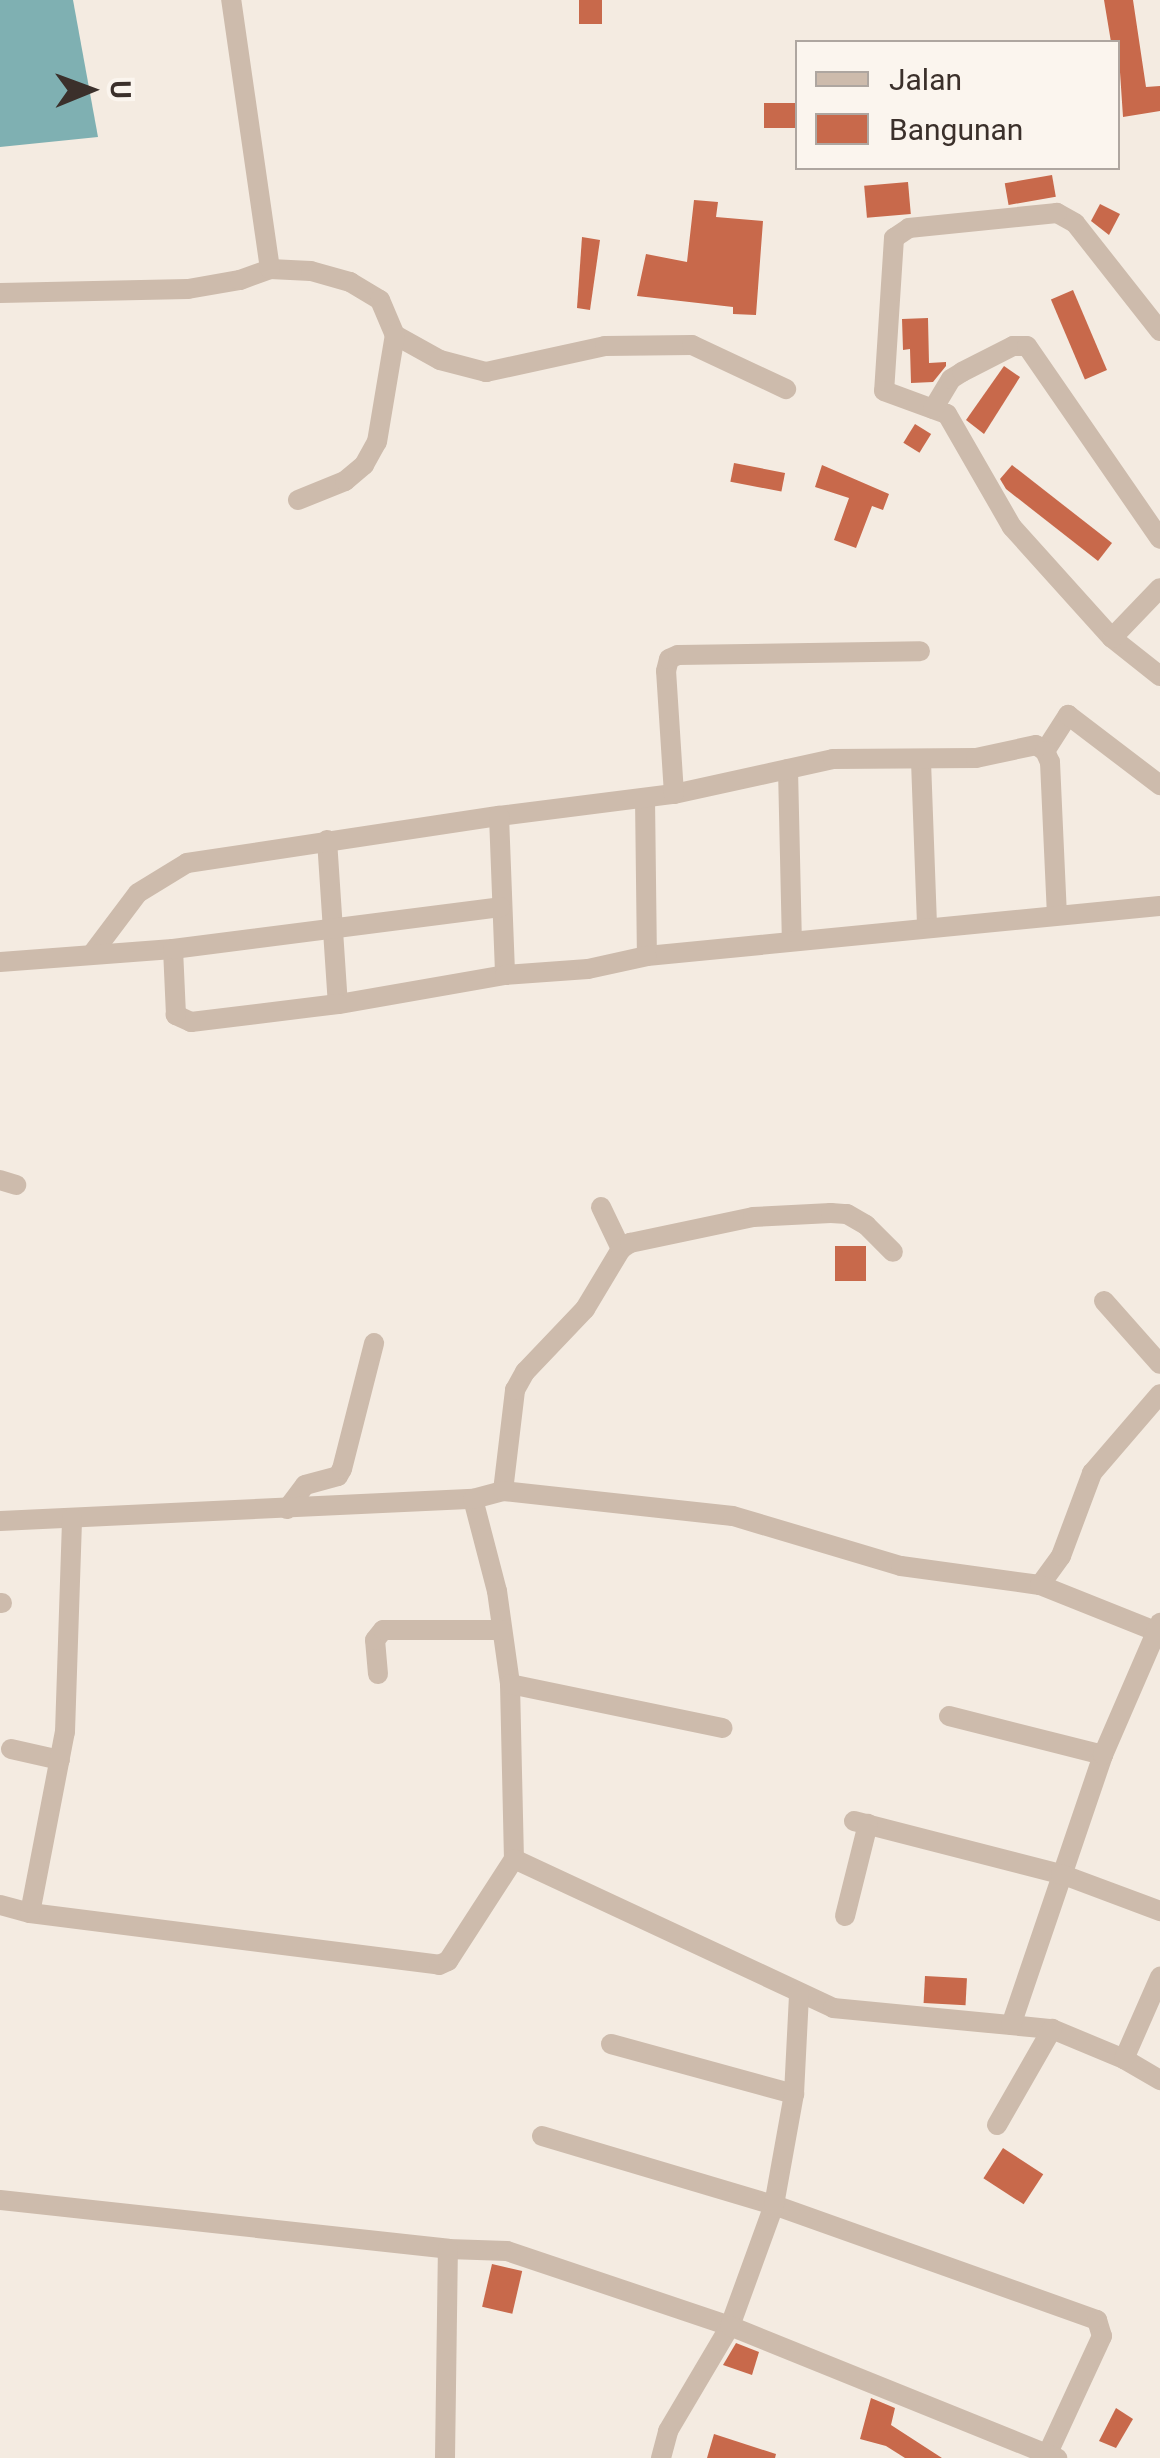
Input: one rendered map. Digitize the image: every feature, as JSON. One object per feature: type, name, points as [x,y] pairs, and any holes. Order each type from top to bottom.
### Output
[{"type":"street","points":[[231,0],[270,269]]},
{"type":"street","points":[[1160,331],[1075,223],[1057,212],[909,228],[894,238],[890,253],[884,391],[947,414],[1012,527],[1112,638],[1160,676]]},
{"type":"street","points":[[0,293],[188,288],[240,280],[270,269],[312,271],[350,282],[380,300],[395,335],[377,442],[345,481],[298,500]]},
{"type":"street","points":[[395,335],[440,360],[486,372],[605,346],[692,345],[786,389]]},
{"type":"street","points":[[933,408],[951,380],[1013,346],[1026,346],[1160,539]]},
{"type":"street","points":[[1112,638],[1160,588]]},
{"type":"street","points":[[674,794],[666,670],[670,660],[678,655],[920,652]]},
{"type":"street","points":[[1046,750],[1068,714],[1160,785]]},
{"type":"street","points":[[92,954],[138,893],[188,863],[327,840],[674,794],[833,759],[976,758],[1036,746],[1046,750],[1050,762],[1057,915]]},
{"type":"street","points":[[921,760],[927,926]]},
{"type":"street","points":[[788,770],[792,942]]},
{"type":"street","points":[[645,798],[647,956]]},
{"type":"street","points":[[500,816],[505,975]]},
{"type":"street","points":[[327,840],[338,1004]]},
{"type":"street","points":[[173,949],[176,1015],[183,1020],[338,1004],[505,975],[588,969],[647,956],[1160,906]]},
{"type":"street","points":[[0,962],[173,949],[500,907]]},
{"type":"street","points":[[601,1207],[621,1249]]},
{"type":"street","points":[[503,1491],[515,1390],[526,1372],[585,1309],[621,1249],[630,1243],[753,1217],[831,1212],[847,1214],[866,1225],[893,1252]]},
{"type":"street","points":[[1104,1301],[1160,1364]]},
{"type":"street","points":[[286,1510],[305,1485],[338,1476],[342,1470],[374,1343]]},
{"type":"street","points":[[1040,1585],[1061,1556],[1092,1473],[1160,1394]]},
{"type":"street","points":[[0,1521],[473,1499],[503,1491],[733,1516],[901,1566],[1040,1585],[1157,1627],[1060,1874],[1011,2025]]},
{"type":"street","points":[[0,1905],[30,1913],[439,1965],[448,1961],[514,1859],[510,1684],[473,1499]]},
{"type":"street","points":[[30,1913],[65,1732],[72,1518]]},
{"type":"street","points":[[378,1674],[375,1640],[383,1630],[502,1630]]},
{"type":"street","points":[[510,1684],[723,1728]]},
{"type":"street","points":[[949,1716],[1104,1755]]},
{"type":"street","points":[[11,1750],[60,1760]]},
{"type":"street","points":[[845,1916],[861,1822],[1060,1874],[1160,1911]]},
{"type":"street","points":[[514,1859],[834,2008],[1052,2029],[1124,2059],[1160,2080]]},
{"type":"street","points":[[1124,2059],[1160,1977]]},
{"type":"street","points":[[661,2458],[668,2430],[730,2326],[774,2205],[794,2094],[799,1994]]},
{"type":"street","points":[[997,2125],[1052,2029]]},
{"type":"street","points":[[611,2044],[794,2094]]},
{"type":"street","points":[[0,2200],[448,2249],[507,2251],[730,2326],[1052,2455],[1102,2336],[1097,2320],[774,2205],[542,2136]]},
{"type":"street","points":[[445,2458],[448,2249]]},
{"type":"water","points":[[0,0],[73,0],[98,137],[0,147]]},
{"type":"building","points":[[579,0],[602,0],[602,24],[579,24]]},
{"type":"building","points":[[1104,0],[1133,0],[1146,87],[1160,86],[1160,111],[1123,117],[1120,40],[1111,40]]},
{"type":"building","points":[[764,103],[795,103],[795,128],[764,128]]},
{"type":"building","points":[[1052,175],[1056,197],[1009,205],[1005,183]]},
{"type":"building","points":[[908,182],[911,214],[867,218],[864,186]]},
{"type":"building","points":[[694,200],[718,202],[716,217],[763,221],[756,315],[733,314],[733,307],[637,296],[646,254],[687,262]]},
{"type":"building","points":[[1100,204],[1120,214],[1109,235],[1091,221]]},
{"type":"building","points":[[582,237],[600,240],[590,310],[577,308]]},
{"type":"building","points":[[1073,290],[1107,370],[1085,379],[1051,299]]},
{"type":"building","points":[[928,318],[929,363],[946,362],[946,366],[933,382],[911,383],[910,349],[903,350],[902,319]]},
{"type":"building","points":[[1004,366],[1020,377],[984,434],[966,420]]},
{"type":"building","points":[[915,424],[931,434],[919,453],[903,443]]},
{"type":"building","points":[[734,463],[785,473],[781,492],[730,482]]},
{"type":"building","points":[[822,465],[889,494],[883,510],[872,506],[856,548],[834,540],[849,498],[815,487]]},
{"type":"building","points":[[1012,465],[1112,543],[1098,561],[1006,489],[1000,479]]},
{"type":"building","points":[[835,1246],[866,1246],[866,1281],[835,1281]]},
{"type":"building","points":[[925,1976],[967,1978],[966,2005],[924,2003]]},
{"type":"building","points":[[1003,2148],[1043,2174],[1024,2204],[983,2178]]},
{"type":"building","points":[[492,2264],[522,2271],[512,2314],[482,2307]]},
{"type":"building","points":[[736,2343],[759,2352],[752,2375],[723,2365]]},
{"type":"building","points":[[871,2398],[895,2408],[891,2425],[942,2458],[905,2458],[886,2446],[860,2439]]},
{"type":"building","points":[[1116,2408],[1133,2419],[1116,2448],[1099,2441]]},
{"type":"building","points":[[714,2434],[776,2454],[775,2458],[707,2458]]}]
